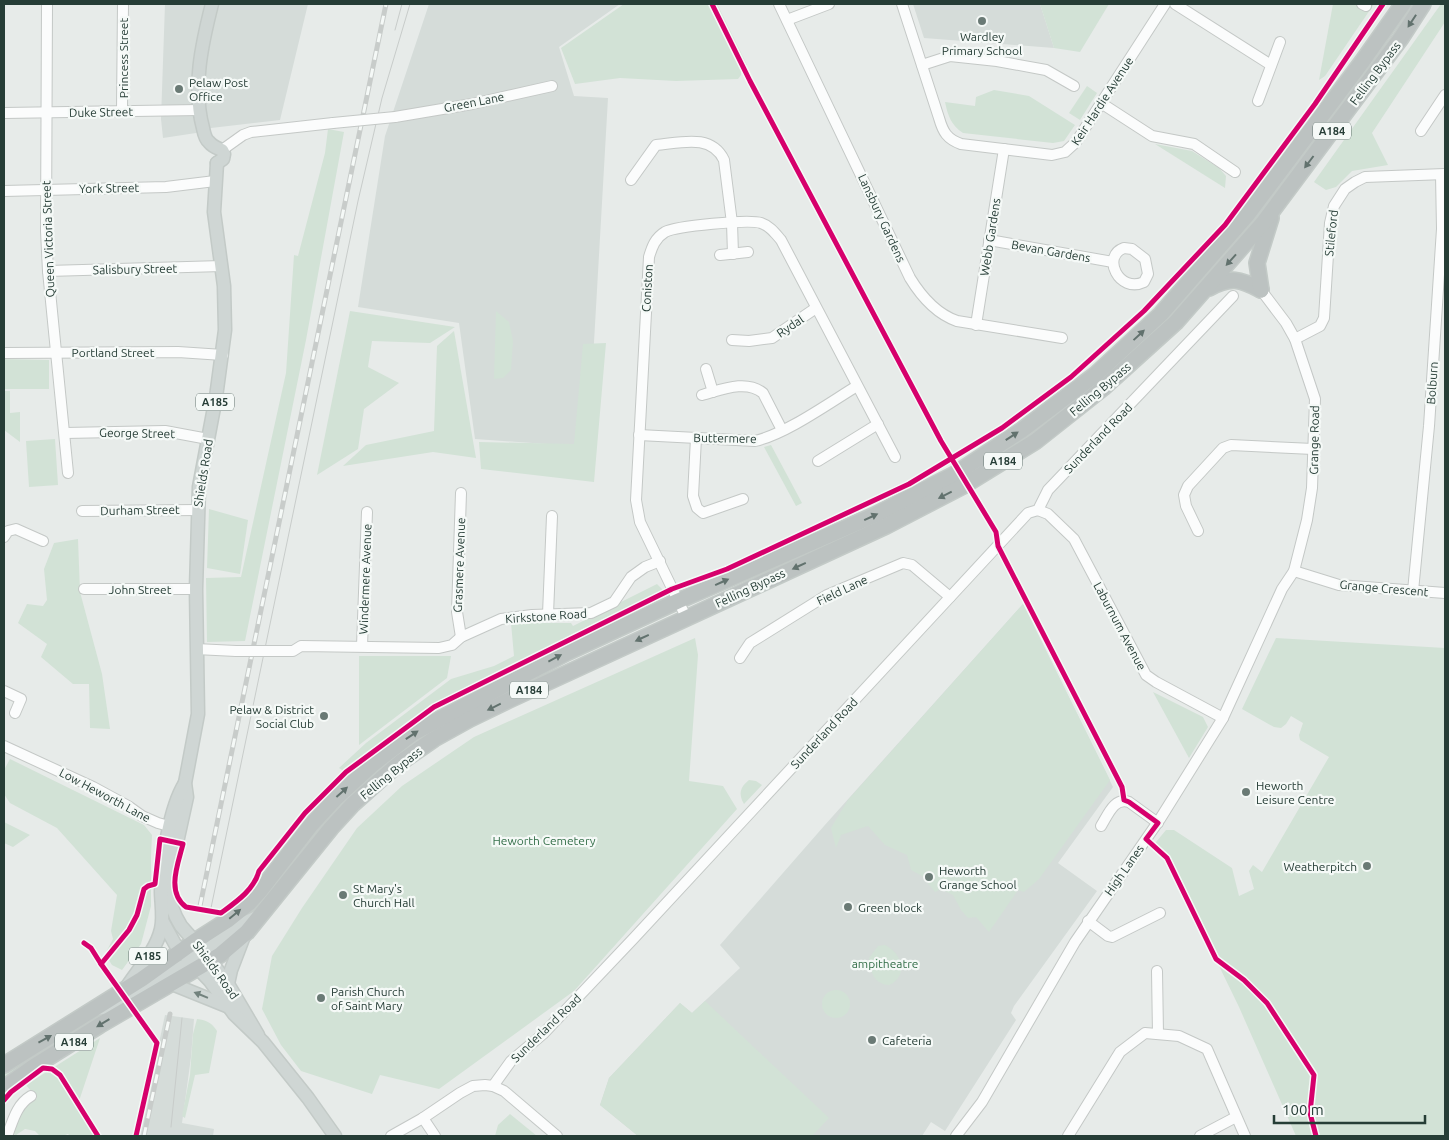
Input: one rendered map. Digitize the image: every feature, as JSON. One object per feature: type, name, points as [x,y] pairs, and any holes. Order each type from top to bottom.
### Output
[{"type":"highway","name":"Felling Bypass","points":[[4,1088],[33,1067],[100,1025],[172,984],[228,920],[249,903],[311,825],[336,798],[373,764],[413,733],[566,653],[875,515],[954,474],[1022,430],[1095,375],[1161,314],[1248,214],[1403,4]]},
{"type":"highway","name":"Felling Bypass","points":[[4,1065],[142,978],[246,934],[311,852],[353,804],[401,762],[434,739],[470,718],[886,526],[963,486],[1036,441],[1103,388],[1176,322],[1274,209],[1401,38],[1423,4]]},
{"type":"highway","points":[[1203,291],[1222,281],[1238,280],[1261,290],[1258,263],[1274,209]]},
{"type":"highway","points":[[246,934],[260,927],[275,914],[299,881],[311,852]]},
{"type":"main road","name":"Shields Road","points":[[212,4],[201,59],[199,110],[206,138],[219,149]]},
{"type":"main road","name":"Shields Road","points":[[219,149],[211,151],[209,155],[212,162],[217,163],[214,212],[222,266],[225,330],[223,355],[199,488],[196,589],[198,714],[185,783],[187,797],[175,827],[169,879],[172,907],[210,981],[228,1008],[258,1035]]},
{"type":"main road","name":"A185","points":[[126,988],[155,945],[163,922],[160,903],[161,876],[175,827]]},
{"type":"main road","points":[[94,1009],[114,1006],[197,956],[242,924],[261,915]]},
{"type":"main road","name":"Shields Road","points":[[163,922],[170,937],[197,956],[228,984],[258,1035],[335,1136]]},
{"type":"main road","points":[[228,984],[231,970],[246,934]]},
{"type":"main road","points":[[172,984],[228,1008]]},
{"type":"main road","name":"Shields Road","points":[[314,1107],[328,1136]]},
{"type":"street","name":"Queen Victoria Street","points":[[47,4],[45,189],[48,271],[68,473]]},
{"type":"street","name":"Princess Street","points":[[122,111],[123,4]]},
{"type":"street","name":"Lansbury Gardens","points":[[779,4],[910,278],[918,290],[942,314],[957,321],[1062,338]]},
{"type":"street","points":[[787,20],[829,4]]},
{"type":"street","name":"Keir Hardie Avenue","points":[[902,4],[942,127],[949,138],[961,144],[1052,155],[1065,152],[1076,142],[1165,4]]},
{"type":"street","points":[[1175,4],[1271,65]]},
{"type":"street","points":[[1258,101],[1280,42]]},
{"type":"street","points":[[922,65],[950,56],[997,61],[1046,70],[1074,86]]},
{"type":"street","name":"Green Lane","points":[[219,149],[251,132],[395,117],[472,104],[552,86]]},
{"type":"street","points":[[1421,131],[1445,95]]},
{"type":"street","points":[[1101,103],[1152,136],[1194,144],[1235,172]]},
{"type":"street","name":"Duke Street","points":[[4,113],[199,110]]},
{"type":"street","points":[[631,180],[656,145],[699,141],[708,143],[720,152],[724,160],[732,223],[733,254]]},
{"type":"street","name":"Webb Gardens","points":[[976,325],[1004,149]]},
{"type":"street","name":"Stileford","points":[[1295,339],[1320,326],[1324,318],[1330,223],[1336,201],[1345,189],[1365,177],[1443,174]]},
{"type":"street","name":"Bolburn","points":[[1413,591],[1429,426],[1442,229],[1443,174]]},
{"type":"street","name":"York Street","points":[[4,191],[166,187],[215,181]]},
{"type":"street","name":"Coniston","points":[[686,618],[640,522],[637,511],[639,435],[649,257],[652,246],[657,238],[672,229],[750,221],[759,222],[775,232],[781,240],[895,457]]},
{"type":"street","name":"Bevan Gardens","points":[[989,240],[1113,262]]},
{"type":"street","points":[[720,255],[748,252]]},
{"type":"street","name":"Salisbury Street","points":[[48,271],[222,266]]},
{"type":"street","name":"Grange Road","points":[[1261,290],[1286,322],[1295,339],[1315,399],[1312,488],[1307,520],[1294,571]]},
{"type":"street","name":"Sunderland Road","points":[[493,1086],[511,1061],[543,1034],[634,938],[1028,514],[1038,510],[1048,490],[1233,296]]},
{"type":"street","name":"Rydal","points":[[732,340],[749,341],[772,338],[816,308]]},
{"type":"street","name":"Portland Street","points":[[4,353],[182,352],[223,355]]},
{"type":"street","points":[[706,369],[713,392]]},
{"type":"street","points":[[702,394],[744,385],[758,388],[763,393],[782,430]]},
{"type":"street","name":"Buttermere","points":[[639,435],[755,441],[782,430],[857,386]]},
{"type":"street","points":[[818,461],[878,424]]},
{"type":"street","name":"George Street","points":[[65,433],[164,431],[208,439]]},
{"type":"street","points":[[696,438],[693,496],[697,508],[704,513],[743,499]]},
{"type":"street","points":[[1198,531],[1186,506],[1184,495],[1188,486],[1223,448],[1231,445],[1314,449]]},
{"type":"street","name":"Grasmere Avenue","points":[[461,493],[457,612],[461,637]]},
{"type":"street","name":"Durham Street","points":[[82,511],[198,510]]},
{"type":"street","name":"Laburnum Avenue","points":[[1038,510],[1048,514],[1074,539],[1146,675],[1224,718]]},
{"type":"street","name":"Windermere Avenue","points":[[362,646],[367,512]]},
{"type":"street","points":[[548,614],[552,516]]},
{"type":"street","points":[[4,536],[8,531],[16,528],[43,542]]},
{"type":"street","name":"Kirkstone Road","points":[[196,649],[293,651],[301,646],[439,648],[452,645],[461,637],[501,619],[548,614],[591,613],[614,602],[631,577],[645,567],[660,561]]},
{"type":"street","name":"Field Lane","points":[[740,658],[750,642],[827,595],[903,563],[912,565],[950,597]]},
{"type":"street","name":"Grange Crescent","points":[[1294,571],[1339,585],[1445,593]]},
{"type":"street","name":"High Lanes","points":[[956,1136],[982,1102],[1088,921],[1158,823],[1224,718],[1282,589],[1294,571]]},
{"type":"street","name":"John Street","points":[[84,589],[196,589]]},
{"type":"street","points":[[4,691],[21,699],[15,713]]},
{"type":"street","name":"Low Heworth Lane","points":[[4,746],[93,787],[142,816],[175,827]]},
{"type":"street","points":[[1101,826],[1116,804],[1124,800],[1158,823]]},
{"type":"street","points":[[1088,921],[1112,937],[1160,912]]},
{"type":"street","points":[[1157,971],[1158,1034]]},
{"type":"street","points":[[1068,1136],[1120,1052],[1145,1033],[1178,1036],[1207,1049],[1245,1136]]},
{"type":"street","points":[[391,1136],[473,1086],[485,1085],[504,1091],[556,1136]]},
{"type":"street","points":[[7,1136],[16,1111],[22,1101],[30,1096]]},
{"type":"street","points":[[1200,1136],[1236,1117]]},
{"type":"street","points":[[423,1118],[435,1136]]},
{"type":"shaded area","points":[[165,4],[308,4],[280,120],[211,128],[196,133],[163,138],[161,119]]},
{"type":"shaded area","points":[[429,4],[620,4],[559,47],[574,96],[608,98],[588,447],[475,439],[459,323],[358,307],[385,136]]},
{"type":"shaded area","name":"Wardley Primary School","points":[[913,4],[1040,4],[1054,48],[924,38]]},
{"type":"shaded area","name":"Heworth Grange School","points":[[1023,604],[1113,787],[1058,863],[1097,891],[1014,1006],[1011,1013],[1016,1020],[945,1131],[931,1122],[922,1136],[638,1136],[600,1105],[609,1078],[680,1003],[692,1013],[740,968],[720,945]]},
{"type":"shaded area","points":[[165,1015],[194,1019],[182,1123],[214,1129],[213,1136],[139,1136]]},
{"type":"green space","points":[[624,4],[717,4],[747,65],[741,70],[741,75],[738,79],[676,81],[620,78],[575,84],[561,48]]},
{"type":"green space","points":[[1040,4],[1109,4],[1080,52],[1054,48]]},
{"type":"green space","points":[[1333,4],[1374,4],[1325,76],[1319,80]]},
{"type":"green space","points":[[1441,4],[1445,4],[1445,22],[1372,133],[1388,165],[1352,171],[1336,187],[1326,190],[1314,182]]},
{"type":"green space","points":[[1087,86],[1097,93],[1080,120],[1069,113]]},
{"type":"green space","points":[[994,90],[1029,96],[1075,125],[1064,141],[1053,143],[963,133],[956,127],[949,116],[945,102],[975,106],[976,97]]},
{"type":"green space","points":[[328,129],[344,132],[306,340],[245,641],[207,642],[206,578],[241,577],[286,373],[294,255],[298,256],[325,153]]},
{"type":"green space","points":[[1155,144],[1192,151],[1219,168],[1226,176],[1225,188]]},
{"type":"green space","points":[[350,311],[455,327],[430,343],[372,341],[368,367],[399,383],[364,409],[358,449],[317,475]]},
{"type":"green space","points":[[496,311],[509,322],[513,341],[511,370],[503,378],[494,379]]},
{"type":"green space","points":[[454,331],[476,458],[433,452],[343,466],[366,445],[434,431],[437,346]]},
{"type":"green space","points":[[606,343],[594,482],[481,469],[479,442],[574,444],[583,344]]},
{"type":"green space","points":[[4,359],[49,360],[49,389],[4,389]]},
{"type":"green space","points":[[4,391],[10,391],[10,413],[20,412],[20,442],[4,430]]},
{"type":"green space","points":[[55,439],[58,485],[29,487],[26,441]]},
{"type":"green space","points":[[771,445],[802,503],[796,506],[764,447]]},
{"type":"green space","points":[[209,509],[248,520],[240,574],[207,568]]},
{"type":"green space","points":[[78,539],[80,592],[102,674],[110,729],[90,728],[89,684],[73,684],[41,657],[47,644],[18,623],[27,604],[43,606],[47,600],[44,569],[54,543]]},
{"type":"green space","points":[[657,584],[664,591],[662,599],[500,676],[430,713],[347,773],[339,768],[366,743],[451,679],[494,666],[514,656],[511,623],[571,623],[573,626]]},
{"type":"green space","points":[[1023,604],[1110,780],[1039,879],[1024,892],[1018,890],[989,932],[976,917],[968,918],[953,895],[941,889],[935,892],[922,876],[911,870],[907,855],[885,845],[868,826],[841,835],[836,848],[831,828],[848,800]]},
{"type":"green space","name":"Heworth Cemetery","points":[[695,638],[698,655],[689,781],[723,786],[737,809],[574,991],[439,1089],[380,1075],[372,1094],[301,1071],[281,1045],[262,1009],[272,956],[302,908],[357,828],[402,786],[474,737]]},
{"type":"green space","points":[[1276,638],[1445,648],[1445,1136],[1296,1136],[1239,1007],[1167,859],[1151,848],[1166,830],[1174,830],[1232,868],[1239,896],[1254,889],[1249,871],[1253,865],[1262,872],[1329,757],[1300,740],[1299,735],[1303,723],[1291,716],[1281,728],[1274,727],[1242,709]]},
{"type":"green space","points":[[359,656],[451,656],[447,678],[359,745]]},
{"type":"green space","points":[[1153,692],[1203,717],[1208,727],[1189,758]]},
{"type":"green space","points":[[10,759],[144,825],[152,835],[151,906],[141,944],[122,970],[112,965],[105,954],[113,939],[111,931],[117,895],[57,828],[10,803],[4,794],[4,770]]},
{"type":"green space","points":[[749,780],[756,781],[762,785],[744,804],[741,791]]},
{"type":"green space","points":[[4,822],[30,835],[13,847],[4,843]]},
{"type":"green space","name":"ampitheatre","points":[[885,945],[896,953],[901,965],[899,976],[889,985],[876,980],[869,958],[878,946]]},
{"type":"green space","name":"ampitheatre","points":[[836,990],[846,994],[850,1004],[846,1014],[836,1018],[826,1014],[822,1004],[826,994]]},
{"type":"green space","points":[[705,1001],[829,1118],[812,1136],[638,1136],[600,1105],[609,1078],[680,1003],[692,1013]]},
{"type":"green space","points":[[110,1005],[112,1008],[4,1080],[4,1072]]},
{"type":"green space","points":[[197,1019],[209,1022],[217,1031],[209,1073],[195,1075],[185,1118],[182,1116],[190,1075],[193,1034]]},
{"type":"green space","points":[[100,1038],[77,1107],[95,1136],[70,1136],[68,1134],[62,1136],[40,1136],[35,1131],[25,1129],[16,1135],[12,1134],[23,1108],[37,1098],[26,1085]]},
{"type":"green space","points":[[510,1114],[537,1136],[495,1136],[498,1125]]},
{"type":"tram line","points":[[395,30],[402,4]]},
{"type":"tram line","points":[[211,908],[358,201],[382,98],[410,4]]},
{"type":"tram line","points":[[171,1127],[182,1018]]},
{"type":"railway","points":[[200,906],[386,4]]},
{"type":"railway","points":[[144,1136],[170,1014]]},
{"type":"cycle path","points":[[712,4],[750,81],[941,441],[996,532],[998,546],[1122,787],[1124,800],[1158,823],[1146,839],[1167,858],[1216,959],[1244,980],[1267,1003],[1314,1075],[1310,1113],[1316,1136]]},
{"type":"cycle path","points":[[101,964],[129,930],[137,915],[144,889],[155,884],[160,839],[183,844],[175,877],[176,894],[180,901],[186,907],[221,913],[249,890],[259,871],[305,813],[346,772],[434,707],[672,589],[727,569],[909,484],[1002,428],[1071,377],[1144,311],[1225,225],[1315,104],[1383,4]]},
{"type":"cycle path","points":[[84,943],[91,948],[157,1043],[136,1136]]},
{"type":"cycle path","points":[[4,1100],[11,1092],[43,1068],[52,1069],[60,1075],[98,1136]]},
{"type":"place","name":"Wardley Primary School","points":[[982,21]]},
{"type":"place","name":"Pelaw Post Office","points":[[179,89]]},
{"type":"place","name":"Pelaw & District Social Club","points":[[324,716]]},
{"type":"place","name":"Heworth Leisure Centre","points":[[1246,792]]},
{"type":"place","name":"Weatherpitch","points":[[1367,866]]},
{"type":"place","name":"Heworth Grange School","points":[[929,877]]},
{"type":"place","name":"St Mary's Church Hall","points":[[343,895]]},
{"type":"place","name":"Green block","points":[[848,907]]},
{"type":"place","name":"Parish Church of Saint Mary","points":[[321,998]]},
{"type":"place","name":"Cafeteria","points":[[872,1040]]}]
